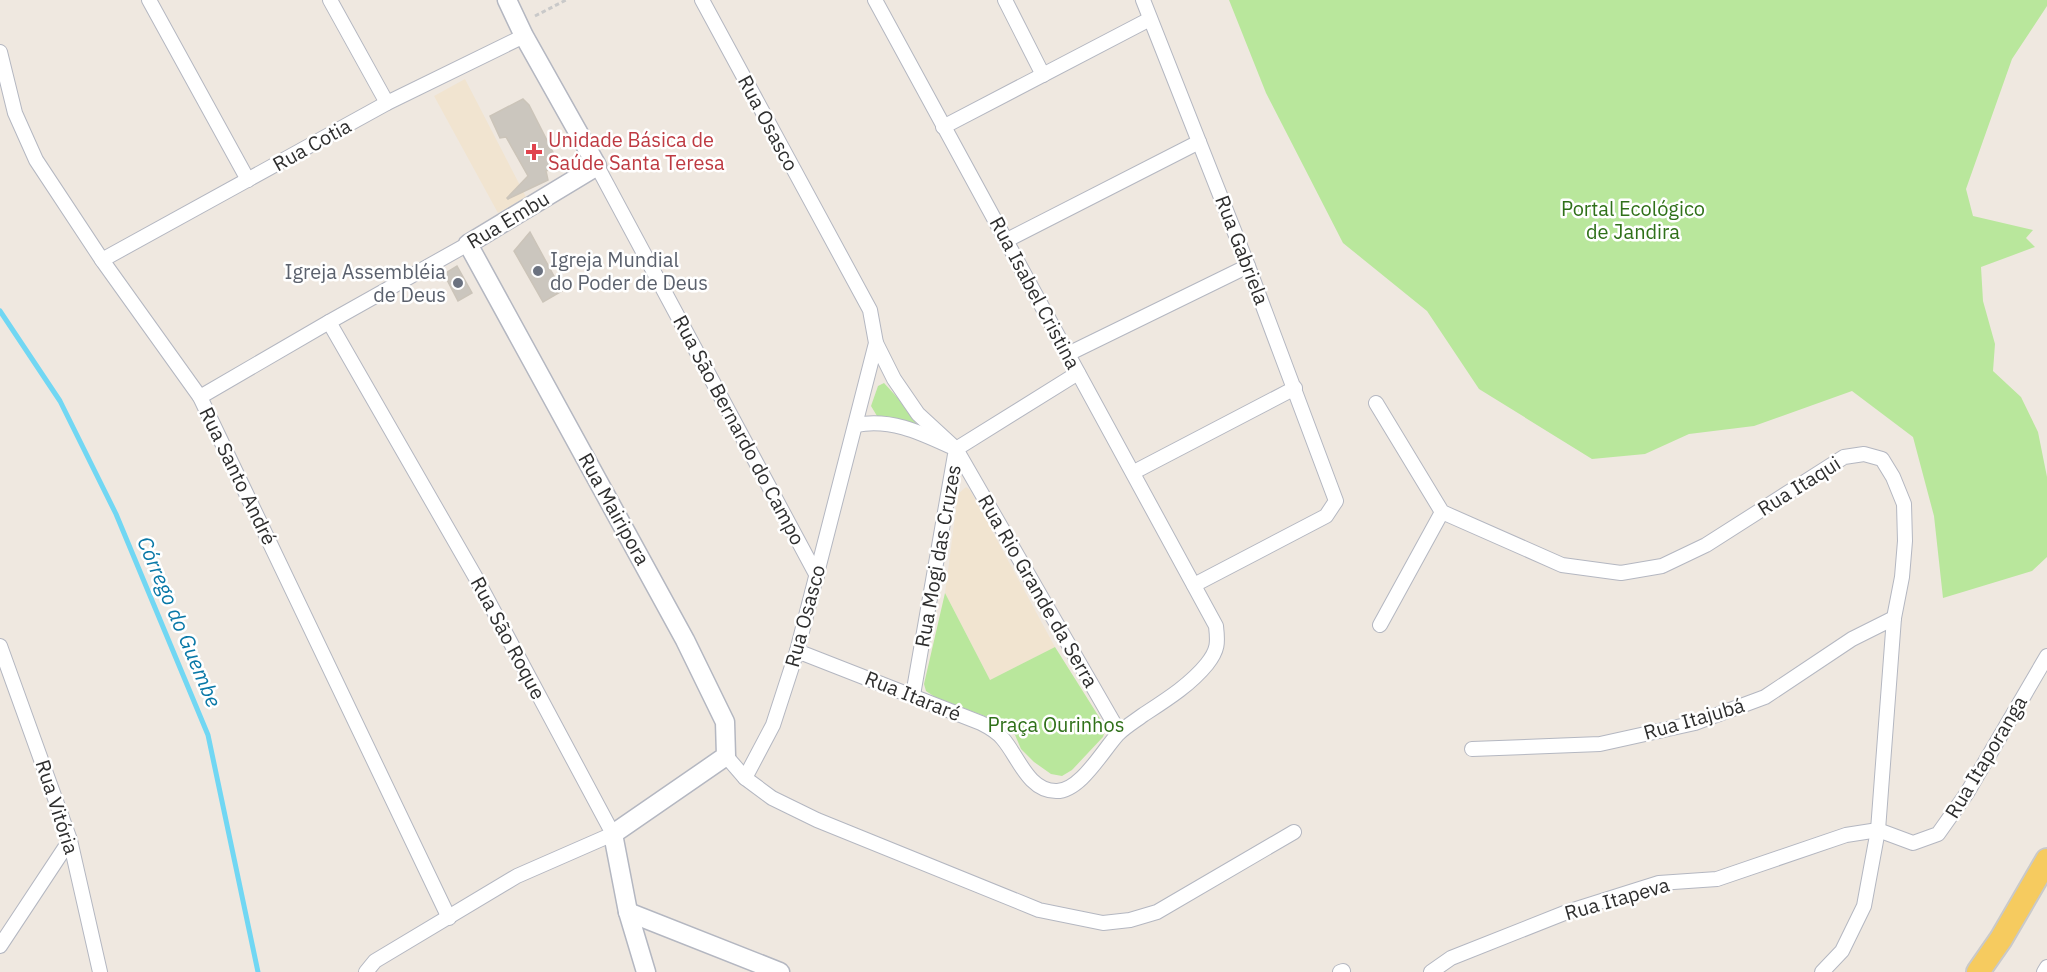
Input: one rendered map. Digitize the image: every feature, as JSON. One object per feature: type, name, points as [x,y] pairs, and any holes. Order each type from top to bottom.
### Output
[{"type":"main road","points":[[1978,972],[2001,939],[2047,860]]},
{"type":"street","points":[[149,0],[248,180]]},
{"type":"street","points":[[330,0],[387,103]]},
{"type":"street","name":"Rua São Bernardo do Campo","points":[[507,0],[816,576]]},
{"type":"street","name":"Rua Osasco","points":[[702,0],[870,310],[876,344],[894,379],[918,414],[956,449]]},
{"type":"street","name":"Rua Isabel Cristina","points":[[875,0],[1216,626],[1218,644],[1208,663],[1181,689],[1119,732]]},
{"type":"street","points":[[1005,0],[1042,75]]},
{"type":"street","name":"Rua Gabriela","points":[[1143,0],[1295,388],[1336,501],[1326,516],[1194,585]]},
{"type":"street","points":[[944,127],[1150,19]]},
{"type":"street","name":"Rua Cotia","points":[[102,260],[522,30]]},
{"type":"street","name":"Rua Santo André","points":[[0,52],[15,114],[36,160],[102,260],[200,397],[449,918]]},
{"type":"street","points":[[1007,240],[1199,142]]},
{"type":"street","name":"Rua Embu","points":[[200,397],[468,244],[597,166]]},
{"type":"street","name":"Rua Mairipora","points":[[468,244],[685,640],[725,722],[726,756]]},
{"type":"street","points":[[1068,354],[1248,266]]},
{"type":"street","name":"Rua São Roque","points":[[329,322],[476,578],[613,834],[628,912],[646,972]]},
{"type":"street","name":"Rua Osasco","points":[[745,778],[773,725],[798,651],[876,344]]},
{"type":"street","points":[[956,449],[1078,373]]},
{"type":"street","points":[[1134,472],[1295,388]]},
{"type":"street","points":[[1376,403],[1442,512],[1380,625]]},
{"type":"street","name":"Rua Mogi das Cruzes","points":[[856,425],[874,422],[890,424],[956,449],[913,695]]},
{"type":"street","name":"Rua Rio Grande da Serra","points":[[956,449],[1119,732]]},
{"type":"street","name":"Rua Itaqui","points":[[1442,512],[1562,565],[1621,573],[1662,566],[1706,545],[1844,457],[1864,454],[1882,459],[1893,477],[1904,504],[1905,540],[1902,577],[1894,618],[1878,830],[1864,906],[1842,951],[1822,972]]},
{"type":"street","name":"Rua Itajubá","points":[[1472,749],[1600,744],[1695,723],[1765,697],[1852,639],[1894,618]]},
{"type":"street","name":"Rua Vitória","points":[[0,646],[70,840],[100,972]]},
{"type":"street","name":"Rua Itararé","points":[[798,651],[981,723],[1004,739],[1029,777],[1040,787],[1054,792],[1066,790],[1081,779],[1119,732]]},
{"type":"street","name":"Rua Itaporanga","points":[[1878,830],[1913,843],[1938,834],[1967,793],[2047,656]]},
{"type":"street","points":[[366,972],[375,962],[517,876],[613,834],[726,756],[745,778],[772,798],[817,820],[1039,910],[1103,923],[1130,920],[1157,912],[1294,832]]},
{"type":"street","name":"Rua Itapeva","points":[[1431,972],[1451,958],[1567,912],[1659,882],[1717,879],[1846,835],[1878,830]]},
{"type":"street","points":[[0,946],[70,840]]},
{"type":"street","points":[[628,912],[780,972]]},
{"type":"street","points":[[1987,972],[2001,939]]},
{"type":"street","points":[[2044,972],[2047,967]]},
{"type":"path","points":[[522,30],[566,0]]},
{"type":"shaded area","points":[[465,79],[526,197],[498,213],[434,96]]},
{"type":"shaded area","points":[[966,487],[970,490],[1055,647],[990,680],[945,593],[958,494]]},
{"type":"green space","name":"Portal Ecológico de Jandira","points":[[1229,0],[2047,0],[2047,6],[2012,59],[1966,189],[1973,216],[2033,230],[2026,238],[2035,247],[1981,267],[1983,301],[1995,344],[1993,371],[2021,397],[2038,432],[2047,477],[2047,557],[2032,571],[1943,598],[1934,516],[1913,437],[1852,391],[1754,426],[1689,434],[1645,454],[1592,459],[1479,389],[1427,311],[1343,243],[1266,93]]},
{"type":"green space","points":[[884,383],[918,420],[914,424],[877,416],[871,406],[878,386]]},
{"type":"green space","name":"Praça Ourinhos","points":[[945,593],[990,680],[1055,647],[1106,728],[1103,737],[1072,770],[1062,776],[1051,774],[1021,749],[1015,735],[1005,724],[935,697],[926,691],[924,684]]},
{"type":"building","name":"Unidade Básica de Saúde Santa Teresa","points":[[523,99],[529,105],[560,166],[546,171],[548,180],[508,199],[528,176],[506,137],[500,138],[490,116]]},
{"type":"building","name":"Igreja Mundial do Poder de Deus","points":[[530,232],[562,291],[543,302],[514,251]]},
{"type":"building","name":"Igreja Assembléia de Deus","points":[[457,266],[472,293],[458,301],[444,274]]},
{"type":"waterway","name":"Córrego do Guembe","points":[[0,311],[60,401],[116,514],[208,735],[258,972]]},
{"type":"place","name":"Unidade Básica de Saúde Santa Teresa","points":[[534,152]]},
{"type":"place","name":"Igreja Mundial do Poder de Deus","points":[[538,271]]},
{"type":"place","name":"Igreja Assembléia de Deus","points":[[458,283]]}]
